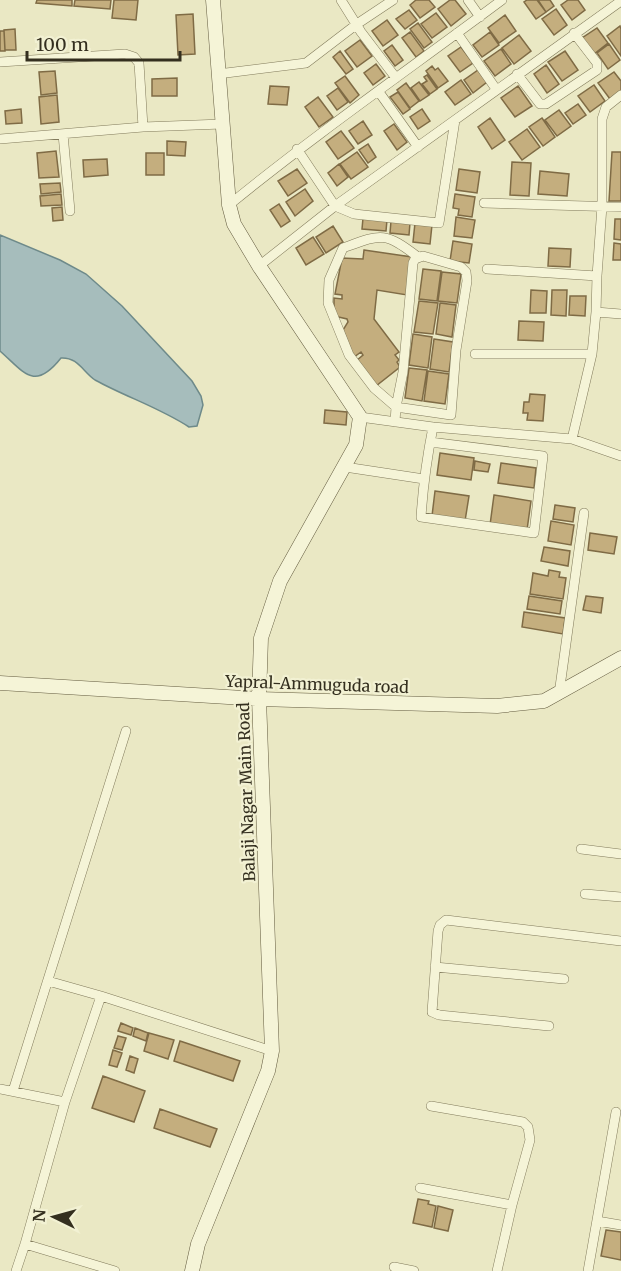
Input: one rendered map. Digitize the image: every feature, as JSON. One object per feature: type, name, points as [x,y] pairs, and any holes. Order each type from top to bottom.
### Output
[{"type":"street","points":[[213,0],[229,204],[234,224],[259,266],[360,417],[433,427],[572,439],[621,456]]},
{"type":"street","points":[[341,0],[396,78]]},
{"type":"street","points":[[218,74],[306,63],[393,0]]},
{"type":"street","points":[[468,0],[480,16]]},
{"type":"street","points":[[229,204],[297,149],[379,92],[502,0]]},
{"type":"street","points":[[259,266],[335,206],[621,1]]},
{"type":"street","points":[[457,33],[496,89]]},
{"type":"street","points":[[517,74],[540,104],[546,104],[597,69],[597,63],[574,33]]},
{"type":"street","points":[[0,62],[126,54],[134,57],[139,63],[143,127]]},
{"type":"street","points":[[379,92],[418,147]]},
{"type":"street","points":[[572,439],[592,354],[596,312],[602,206],[602,119],[606,107],[621,95]]},
{"type":"street","points":[[297,149],[335,206],[354,213],[440,223],[455,120]]},
{"type":"street","points":[[0,139],[143,127],[222,124]]},
{"type":"street","points":[[63,134],[70,211]]},
{"type":"street","points":[[484,203],[621,207]]},
{"type":"street","points":[[374,237],[396,240],[418,257],[423,256],[461,267],[466,272],[467,281],[456,350],[451,414],[396,407],[374,388],[349,355],[328,303],[329,280],[343,248],[374,237]]},
{"type":"street","points":[[394,422],[403,372],[413,264],[418,257]]},
{"type":"street","points":[[486,269],[597,276]]},
{"type":"street","points":[[596,312],[621,314]]},
{"type":"street","points":[[475,354],[592,354]]},
{"type":"street","name":"Balaji Nagar Main Road","points":[[192,1271],[198,1244],[268,1071],[272,1051],[259,699],[261,638],[280,581],[356,445],[360,417]]},
{"type":"street","points":[[430,442],[543,456],[534,533],[421,517],[424,479],[430,442],[433,427]]},
{"type":"street","points":[[345,467],[424,479]]},
{"type":"street","points":[[559,694],[584,513]]},
{"type":"street","name":"Yapral-Ammuguda road","points":[[0,683],[259,699],[497,706],[544,701],[621,658]]},
{"type":"street","points":[[13,1091],[126,731]]},
{"type":"street","points":[[581,849],[621,854]]},
{"type":"street","points":[[585,894],[621,897]]},
{"type":"street","points":[[549,1026],[435,1014],[431,1010],[440,925],[446,920],[621,941]]},
{"type":"street","points":[[435,967],[564,979]]},
{"type":"street","points":[[48,981],[272,1051]]},
{"type":"street","points":[[15,1271],[25,1244],[65,1102],[102,996]]},
{"type":"street","points":[[0,1089],[65,1102]]},
{"type":"street","points":[[431,1106],[523,1122],[528,1127],[530,1140],[497,1271]]},
{"type":"street","points":[[588,1271],[616,1112]]},
{"type":"street","points":[[420,1188],[512,1205]]},
{"type":"street","points":[[597,1221],[621,1225]]},
{"type":"street","points":[[25,1244],[115,1271]]},
{"type":"street","points":[[394,1266],[414,1271]]},
{"type":"water","points":[[0,235],[60,260],[86,274],[122,306],[192,381],[201,396],[203,405],[197,426],[189,427],[95,380],[67,358],[61,358],[52,368],[36,376],[23,371],[0,351]]},
{"type":"building","points":[[37,0],[72,0],[72,6],[36,3]]},
{"type":"building","points":[[75,0],[111,0],[110,9],[74,6]]},
{"type":"building","points":[[114,0],[138,0],[136,20],[112,18]]},
{"type":"building","points":[[416,0],[429,0],[435,7],[420,18],[410,5]]},
{"type":"building","points":[[450,0],[455,0],[466,14],[451,26],[438,9]]},
{"type":"building","points":[[537,0],[546,12],[536,19],[524,2]]},
{"type":"building","points":[[538,0],[550,0],[554,6],[546,12]]},
{"type":"building","points":[[568,0],[578,0],[585,10],[572,20],[561,5]]},
{"type":"building","points":[[556,9],[567,25],[554,35],[542,19]]},
{"type":"building","points":[[409,10],[417,20],[405,29],[396,19]]},
{"type":"building","points":[[436,13],[447,27],[432,38],[421,24]]},
{"type":"building","points":[[193,14],[195,54],[178,55],[176,15]]},
{"type":"building","points":[[505,15],[516,31],[499,43],[488,28]]},
{"type":"building","points":[[387,20],[398,35],[383,46],[372,31]]},
{"type":"building","points":[[418,23],[432,42],[424,48],[410,29]]},
{"type":"building","points":[[620,26],[621,29],[621,56],[607,36]]},
{"type":"building","points":[[597,28],[608,43],[594,54],[582,38]]},
{"type":"building","points":[[15,29],[16,50],[5,50],[4,30]]},
{"type":"building","points":[[0,31],[4,31],[5,51],[0,51]]},
{"type":"building","points":[[410,32],[424,51],[416,57],[402,38]]},
{"type":"building","points":[[490,32],[499,45],[482,57],[473,45]]},
{"type":"building","points":[[519,35],[531,51],[514,64],[502,48]]},
{"type":"building","points":[[360,40],[372,56],[357,67],[345,51]]},
{"type":"building","points":[[609,44],[620,60],[608,69],[597,53]]},
{"type":"building","points":[[392,45],[403,60],[395,66],[384,51]]},
{"type":"building","points":[[461,47],[473,63],[460,72],[448,56]]},
{"type":"building","points":[[501,49],[511,64],[495,76],[484,61]]},
{"type":"building","points":[[340,51],[353,69],[346,74],[333,57]]},
{"type":"building","points":[[565,51],[578,70],[562,81],[548,62]]},
{"type":"building","points":[[376,64],[385,76],[373,85],[364,73]]},
{"type":"building","points":[[546,65],[559,84],[547,93],[534,74]]},
{"type":"building","points":[[432,66],[435,70],[438,68],[448,81],[438,88],[426,71]]},
{"type":"building","points":[[478,70],[487,82],[473,93],[464,80]]},
{"type":"building","points":[[55,71],[57,93],[41,95],[39,72]]},
{"type":"building","points":[[614,72],[621,81],[621,92],[610,99],[598,83]]},
{"type":"building","points":[[427,75],[437,89],[430,94],[422,84],[427,81],[424,77]]},
{"type":"building","points":[[345,76],[359,95],[350,103],[335,83]]},
{"type":"building","points":[[177,78],[177,96],[152,96],[152,79]]},
{"type":"building","points":[[461,80],[471,94],[455,105],[445,92]]},
{"type":"building","points":[[419,82],[429,95],[420,101],[411,88]]},
{"type":"building","points":[[406,83],[419,101],[410,108],[397,90]]},
{"type":"building","points":[[594,85],[605,101],[590,112],[578,96]]},
{"type":"building","points":[[270,86],[289,87],[287,105],[268,104]]},
{"type":"building","points":[[518,86],[532,106],[515,117],[501,98]]},
{"type":"building","points":[[338,88],[348,102],[337,110],[327,96]]},
{"type":"building","points":[[398,92],[410,109],[403,114],[390,97]]},
{"type":"building","points":[[57,95],[59,122],[41,124],[39,97]]},
{"type":"building","points":[[318,97],[333,117],[319,127],[305,107]]},
{"type":"building","points":[[578,104],[586,115],[573,124],[565,113]]},
{"type":"building","points":[[21,109],[22,123],[6,124],[5,111]]},
{"type":"building","points":[[422,109],[430,121],[418,129],[410,117]]},
{"type":"building","points":[[559,110],[571,126],[557,136],[545,120]]},
{"type":"building","points":[[490,118],[505,140],[492,149],[478,127]]},
{"type":"building","points":[[542,118],[555,137],[543,146],[529,127]]},
{"type":"building","points":[[363,121],[372,135],[358,144],[349,131]]},
{"type":"building","points":[[394,124],[407,142],[397,150],[384,131]]},
{"type":"building","points":[[527,129],[540,147],[522,160],[509,142]]},
{"type":"building","points":[[341,131],[354,148],[338,159],[326,142]]},
{"type":"building","points":[[167,141],[186,142],[185,156],[167,155]]},
{"type":"building","points":[[368,144],[376,157],[368,163],[359,150]]},
{"type":"building","points":[[56,151],[59,177],[39,178],[37,153]]},
{"type":"building","points":[[357,152],[368,167],[351,179],[340,164]]},
{"type":"building","points":[[612,152],[621,152],[621,201],[609,201]]},
{"type":"building","points":[[146,153],[164,153],[164,175],[146,175]]},
{"type":"building","points":[[107,159],[108,175],[84,177],[83,160]]},
{"type":"building","points":[[512,162],[531,163],[529,196],[510,195]]},
{"type":"building","points":[[339,164],[348,177],[337,186],[328,173]]},
{"type":"building","points":[[297,169],[307,183],[288,196],[278,181]]},
{"type":"building","points":[[459,169],[480,172],[477,193],[456,190]]},
{"type":"building","points":[[540,171],[569,174],[567,196],[538,194]]},
{"type":"building","points":[[60,183],[61,192],[41,194],[40,184]]},
{"type":"building","points":[[305,189],[313,201],[295,216],[286,202]]},
{"type":"building","points":[[61,194],[62,205],[41,206],[40,196]]},
{"type":"building","points":[[455,194],[475,197],[472,217],[458,215],[459,209],[453,208]]},
{"type":"building","points":[[279,204],[290,221],[281,227],[270,210]]},
{"type":"building","points":[[62,207],[63,220],[53,221],[52,208]]},
{"type":"building","points":[[456,217],[475,220],[472,238],[454,236]]},
{"type":"building","points":[[363,218],[387,220],[386,231],[362,229]]},
{"type":"building","points":[[615,219],[621,219],[621,240],[614,239]]},
{"type":"building","points":[[391,221],[410,223],[409,235],[390,233]]},
{"type":"building","points":[[415,223],[432,225],[430,244],[413,242]]},
{"type":"building","points":[[333,226],[343,242],[326,253],[316,237]]},
{"type":"building","points":[[313,237],[324,254],[306,265],[296,248]]},
{"type":"building","points":[[453,241],[472,244],[469,263],[450,261]]},
{"type":"building","points":[[614,243],[621,244],[621,260],[613,260]]},
{"type":"building","points":[[549,248],[571,249],[570,267],[548,266]]},
{"type":"building","points":[[364,250],[412,257],[407,295],[377,290],[374,319],[399,352],[395,355],[400,367],[376,386],[356,361],[363,355],[361,352],[354,357],[343,330],[348,322],[347,319],[334,316],[334,298],[342,299],[342,295],[335,294],[342,258],[363,259]]},
{"type":"building","points":[[423,269],[441,271],[437,301],[419,299]]},
{"type":"building","points":[[442,272],[461,274],[457,303],[438,301]]},
{"type":"building","points":[[531,290],[547,291],[546,313],[530,313]]},
{"type":"building","points":[[552,290],[567,290],[566,316],[551,315]]},
{"type":"building","points":[[570,296],[586,296],[585,316],[569,315]]},
{"type":"building","points":[[419,301],[438,303],[433,334],[414,332]]},
{"type":"building","points":[[440,303],[456,305],[452,337],[436,334]]},
{"type":"building","points":[[519,321],[544,322],[543,341],[518,340]]},
{"type":"building","points":[[413,334],[432,337],[428,368],[409,365]]},
{"type":"building","points":[[434,339],[453,342],[449,372],[430,369]]},
{"type":"building","points":[[409,368],[427,370],[422,401],[405,398]]},
{"type":"building","points":[[428,371],[449,374],[445,404],[424,401]]},
{"type":"building","points":[[530,394],[545,395],[543,421],[527,420],[528,413],[523,413],[524,402],[529,402]]},
{"type":"building","points":[[325,410],[347,412],[346,425],[324,423]]},
{"type":"building","points":[[440,453],[474,458],[471,480],[437,475]]},
{"type":"building","points":[[475,461],[490,464],[488,472],[474,470]]},
{"type":"building","points":[[501,463],[536,468],[534,488],[498,483]]},
{"type":"building","points":[[435,491],[469,496],[465,521],[432,516]]},
{"type":"building","points":[[494,495],[531,501],[527,530],[490,525]]},
{"type":"building","points":[[555,505],[575,508],[573,522],[553,519]]},
{"type":"building","points":[[551,521],[574,525],[571,545],[548,541]]},
{"type":"building","points":[[590,533],[617,537],[614,554],[588,550]]},
{"type":"building","points":[[544,547],[570,551],[568,566],[541,561]]},
{"type":"building","points":[[549,570],[560,572],[559,577],[566,578],[563,599],[530,594],[533,573],[548,576]]},
{"type":"building","points":[[529,596],[562,601],[560,614],[527,609]]},
{"type":"building","points":[[586,596],[603,598],[601,613],[583,610]]},
{"type":"building","points":[[524,612],[565,618],[563,634],[522,627]]},
{"type":"building","points":[[121,1023],[133,1028],[131,1035],[118,1031]]},
{"type":"building","points":[[135,1028],[148,1033],[146,1041],[133,1036]]},
{"type":"building","points":[[149,1033],[174,1040],[168,1059],[144,1051]]},
{"type":"building","points":[[118,1036],[126,1038],[122,1050],[114,1048]]},
{"type":"building","points":[[180,1041],[240,1061],[233,1081],[174,1061]]},
{"type":"building","points":[[113,1050],[122,1053],[117,1067],[109,1065]]},
{"type":"building","points":[[130,1056],[138,1059],[134,1073],[126,1070]]},
{"type":"building","points":[[103,1076],[145,1091],[134,1122],[92,1108]]},
{"type":"building","points":[[160,1109],[217,1129],[210,1147],[154,1128]]},
{"type":"building","points":[[418,1199],[429,1201],[428,1204],[436,1206],[432,1227],[413,1223]]},
{"type":"building","points":[[438,1206],[453,1210],[448,1231],[434,1228]]},
{"type":"building","points":[[606,1230],[621,1232],[621,1260],[601,1256]]}]
